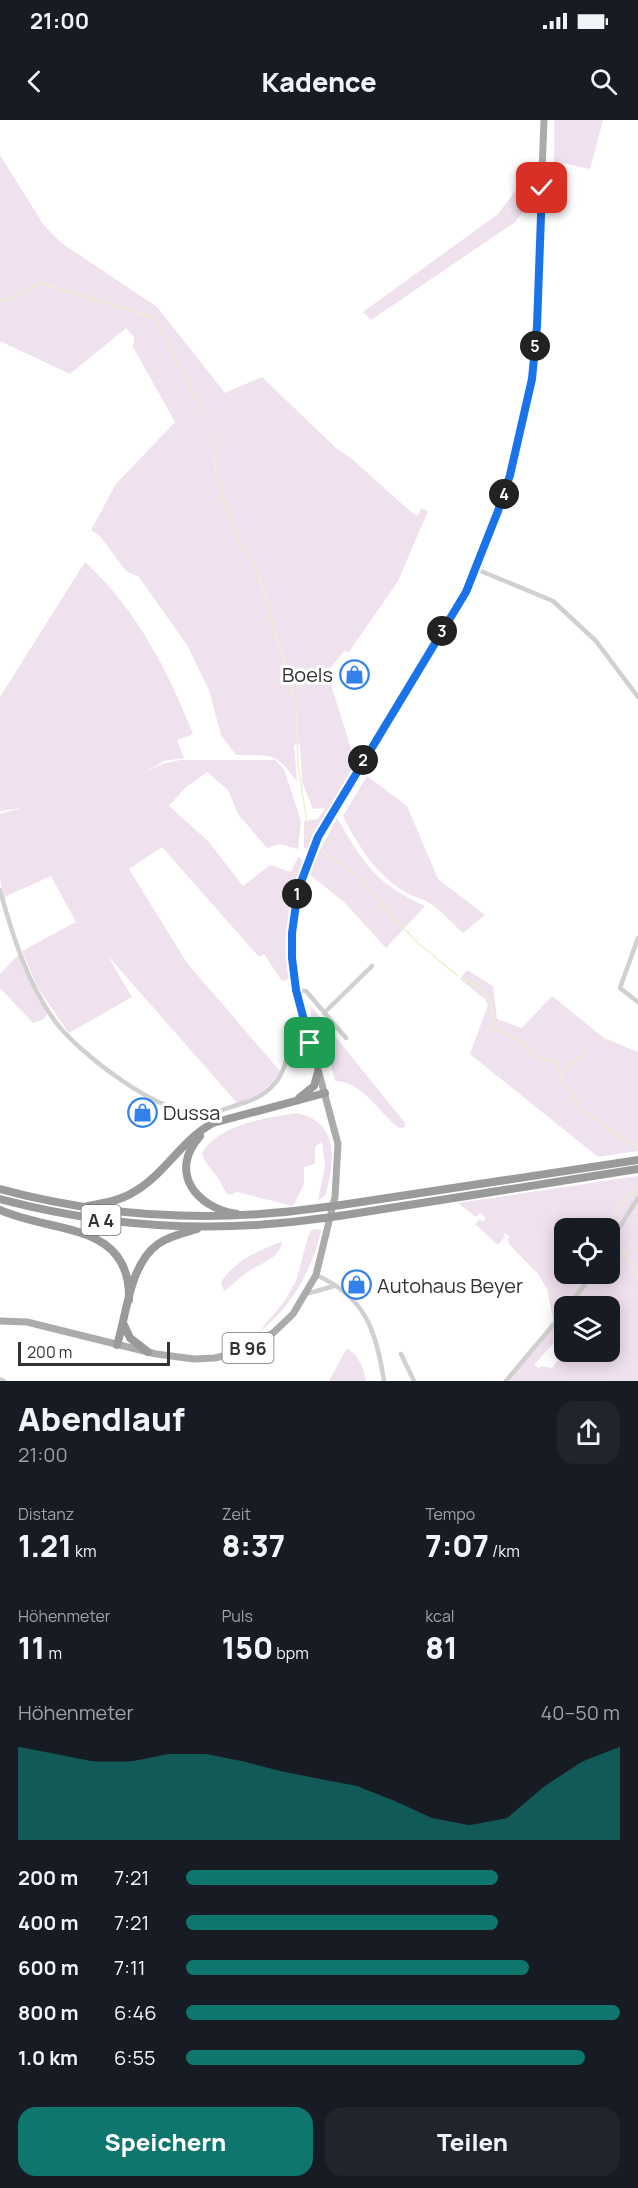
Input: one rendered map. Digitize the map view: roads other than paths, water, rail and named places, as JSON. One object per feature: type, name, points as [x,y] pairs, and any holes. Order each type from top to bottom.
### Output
[{"type":"highway","points":[[296,1101],[311,1090],[318,1072]]},
{"type":"highway","points":[[81,1207],[114,1201],[135,1192],[198,1132],[213,1123],[325,1093]]},
{"type":"highway","points":[[230,1119],[207,1131],[194,1143],[187,1162],[188,1178],[197,1196],[210,1206],[254,1216]]},
{"type":"highway","name":"A 4","points":[[0,1199],[109,1221],[204,1227],[324,1218],[488,1193],[627,1166],[638,1160]]},
{"type":"highway","name":"A 4","points":[[0,1189],[81,1207],[163,1216],[254,1216],[627,1166],[638,1169]]},
{"type":"highway","points":[[0,1210],[31,1222],[101,1240],[120,1258],[126,1269],[129,1300]]},
{"type":"highway","points":[[117,1345],[140,1267],[152,1249],[166,1239],[204,1227]]},
{"type":"highway","points":[[124,1324],[130,1338],[148,1352]]},
{"type":"main road","name":"B 96","points":[[0,1321],[27,1322],[148,1352],[206,1359],[239,1352],[283,1324],[306,1294],[316,1275],[332,1213],[339,1163],[338,1144],[296,990],[292,933],[298,890],[310,855],[353,778],[466,592],[510,475],[532,379],[537,326],[544,120]]},
{"type":"street","points":[[476,569],[553,601],[596,641],[638,697]]},
{"type":"street","points":[[0,890],[20,953],[36,989],[55,1021],[105,1068],[157,1101],[201,1114],[254,1100],[277,1080],[285,1064],[291,1032],[305,1025]]},
{"type":"street","points":[[638,938],[620,988],[638,1002]]},
{"type":"street","points":[[324,1013],[372,966]]},
{"type":"street","points":[[296,990],[306,991],[346,1038]]},
{"type":"street","points":[[620,1225],[638,1198]]},
{"type":"street","points":[[316,1275],[351,1298],[367,1316],[384,1381]]},
{"type":"street","points":[[576,1296],[585,1284]]},
{"type":"street","points":[[306,1294],[334,1286]]},
{"type":"street","points":[[506,1381],[554,1324]]},
{"type":"street","points":[[401,1354],[414,1381]]},
{"type":"waterway","points":[[0,300],[9,299],[40,283],[152,317],[202,411]]},
{"type":"waterway","points":[[213,436],[216,477],[235,534],[257,570],[296,703],[298,766],[308,828]]},
{"type":"waterway","points":[[320,850],[361,878],[385,909],[418,943],[458,976]]},
{"type":"waterway","points":[[463,979],[477,986],[490,1000],[494,1026],[499,1031],[522,1042],[532,1056],[556,1062],[564,1086],[572,1091],[581,1109],[638,1148]]},
{"type":"waterway","points":[[562,1073],[585,1051]]},
{"type":"waterway","points":[[612,1218],[618,1208],[638,1187]]},
{"type":"waterway","points":[[620,1248],[638,1274]]},
{"type":"place","name":"Boels","points":[[354,674]]},
{"type":"place","name":"Dussa","points":[[142,1112]]},
{"type":"place","name":"Autohaus Beyer","points":[[356,1285]]}]
